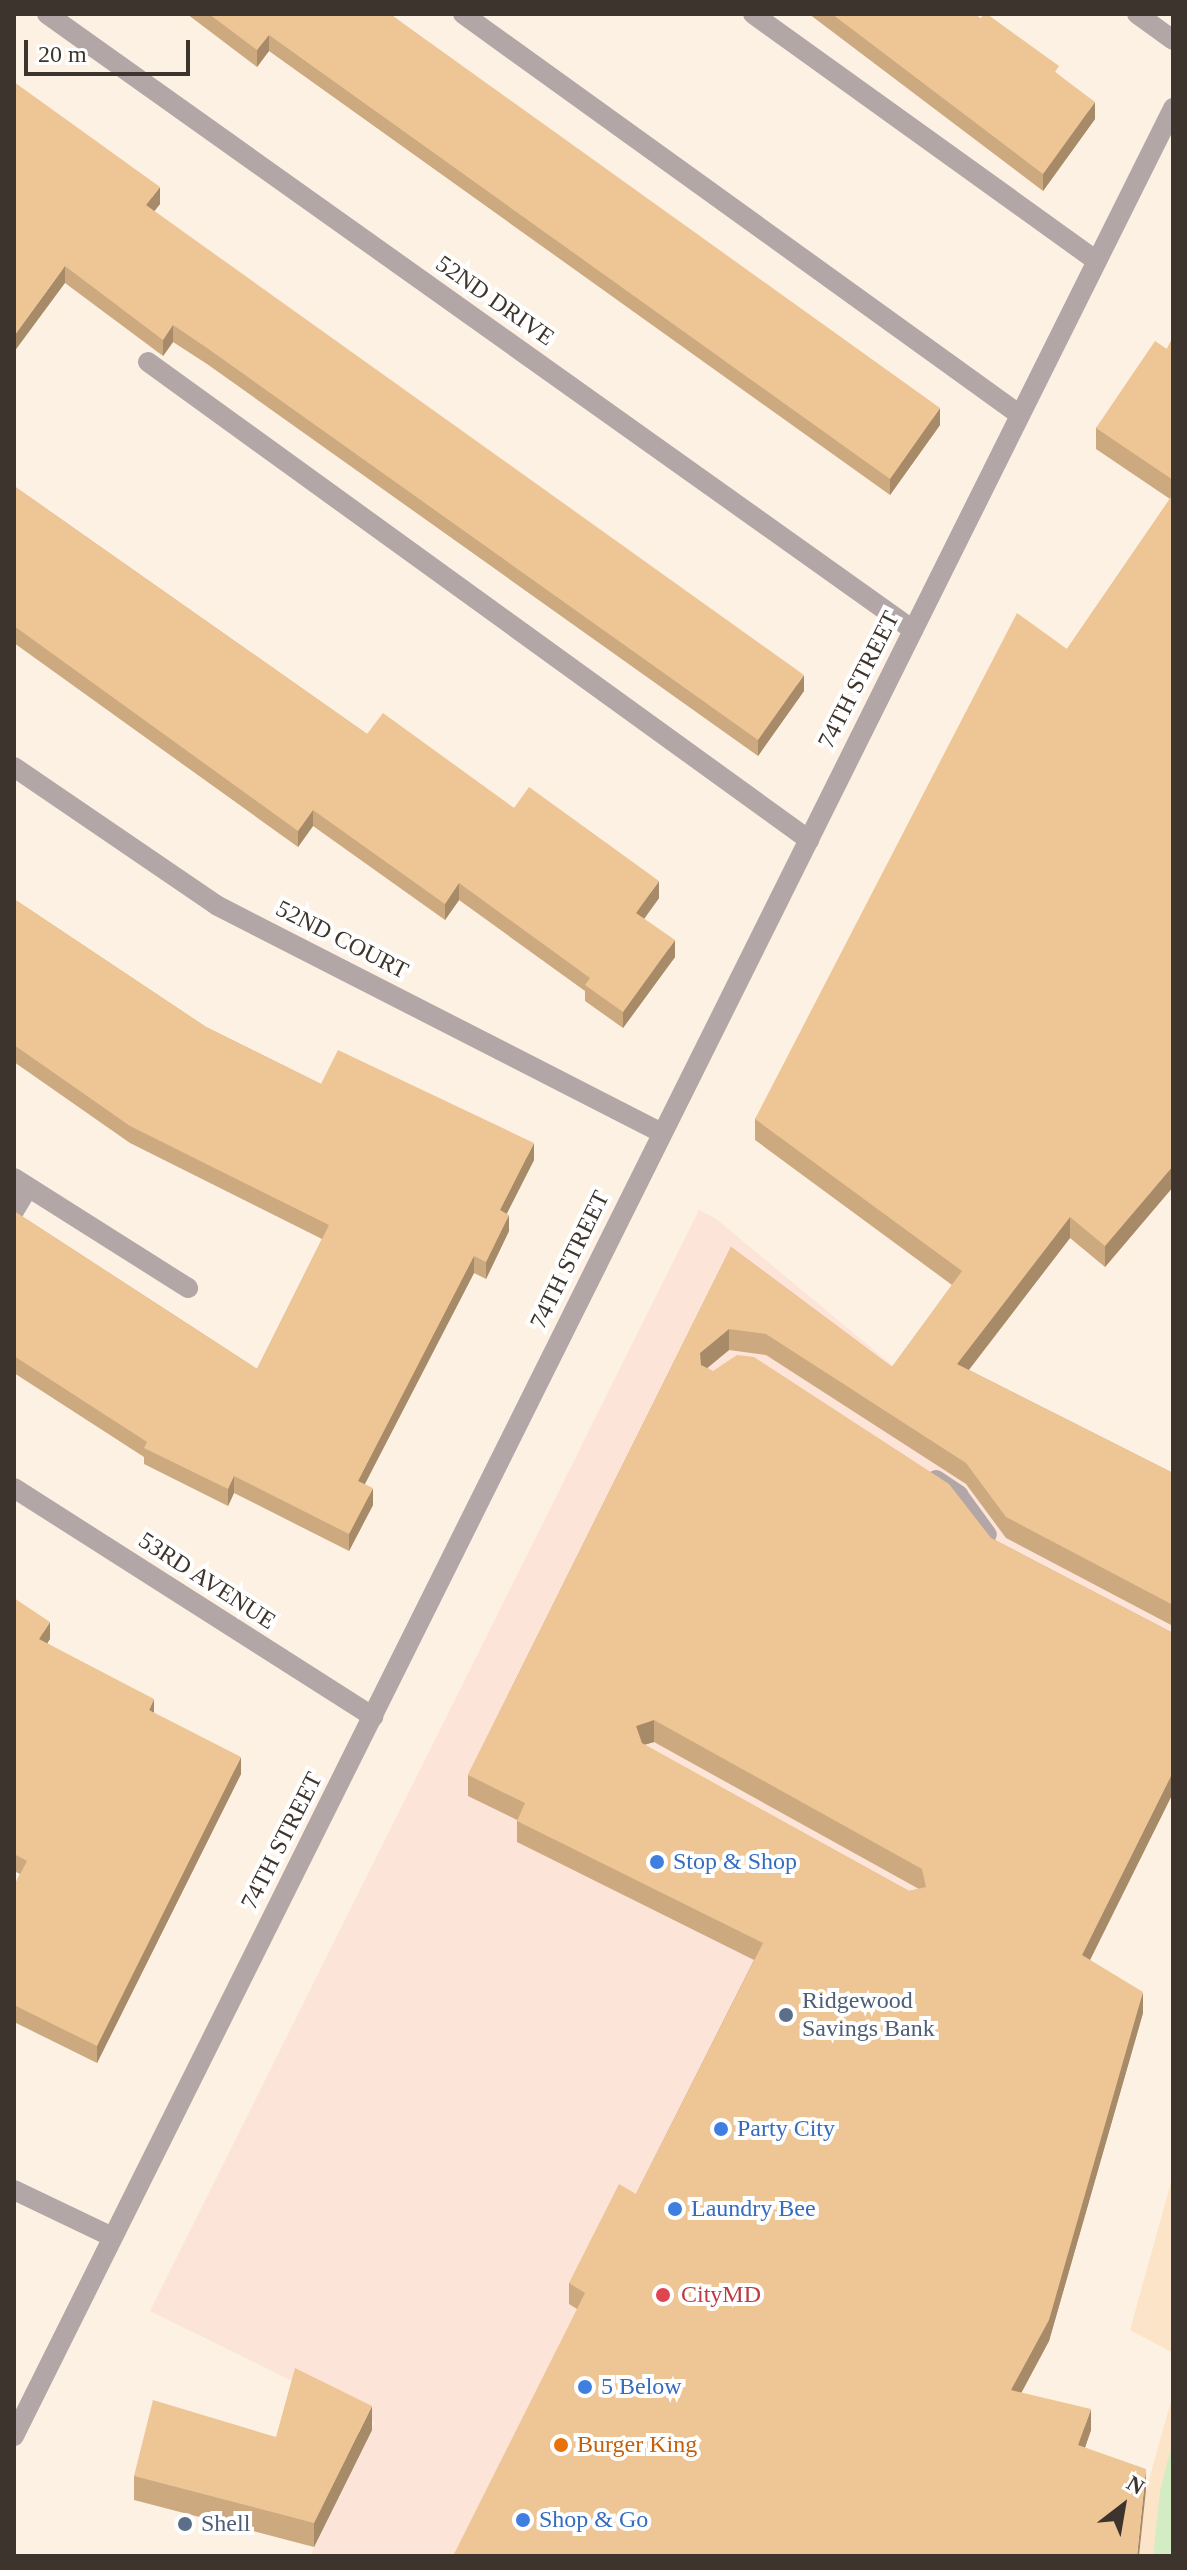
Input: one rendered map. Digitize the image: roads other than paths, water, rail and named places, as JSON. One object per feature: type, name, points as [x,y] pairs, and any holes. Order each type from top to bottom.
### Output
[{"type":"street","name":"52ND DRIVE","points":[[47,14],[913,630]]},
{"type":"street","points":[[463,14],[1020,415]]},
{"type":"street","points":[[753,14],[1097,261]]},
{"type":"street","points":[[1137,14],[1173,40]]},
{"type":"street","name":"74TH STREET","points":[[14,2436],[1173,108]]},
{"type":"street","points":[[148,362],[809,840]]},
{"type":"street","name":"52ND COURT","points":[[14,767],[216,905],[662,1133]]},
{"type":"street","points":[[14,1211],[21,1183],[188,1288]]},
{"type":"street","points":[[919,1468],[958,1495],[997,1548]]},
{"type":"street","name":"53RD AVENUE","points":[[14,1488],[373,1717]]},
{"type":"street","points":[[14,2190],[112,2237]]},
{"type":"place","name":"Stop & Shop","points":[[657,1862]]},
{"type":"place","name":"Ridgewood Savings Bank","points":[[786,2015]]},
{"type":"place","name":"Party City","points":[[721,2129]]},
{"type":"place","name":"Laundry Bee","points":[[675,2209]]},
{"type":"place","name":"CityMD","points":[[663,2295]]},
{"type":"place","name":"5 Below","points":[[585,2387]]},
{"type":"place","name":"Burger King","points":[[561,2445]]},
{"type":"place","name":"Shop & Go","points":[[523,2520]]},
{"type":"place","name":"Shell","points":[[185,2524]]}]
